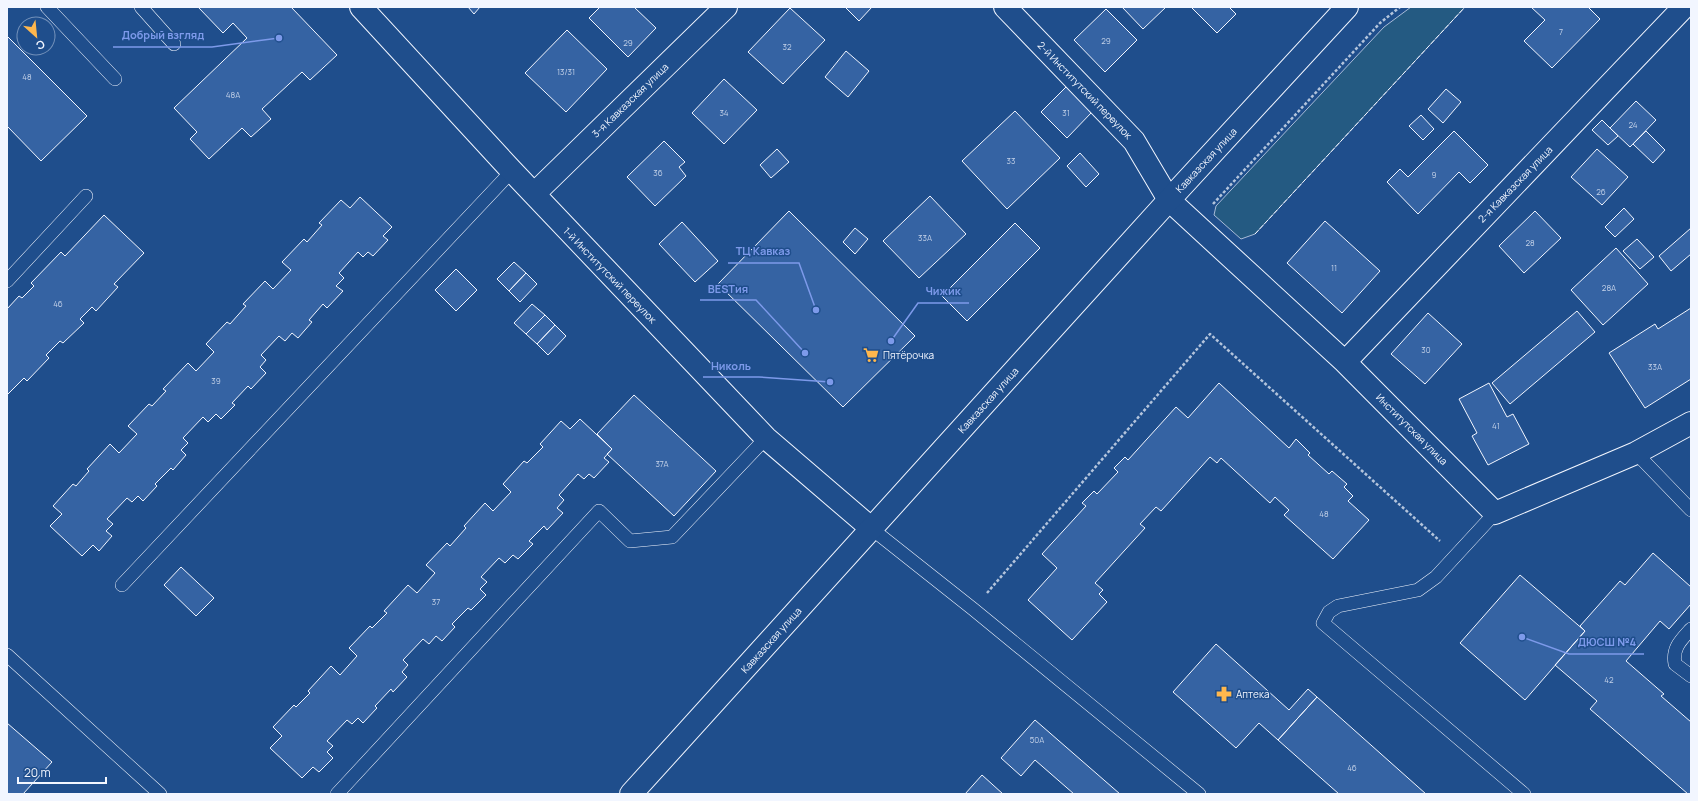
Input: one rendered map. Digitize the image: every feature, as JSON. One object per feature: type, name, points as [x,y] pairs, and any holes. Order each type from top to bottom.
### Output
[{"type":"street","name":"1-й Институтский переулок","points":[[361,7],[512,171],[766,438],[872,529]]},
{"type":"street","name":"3-я Кавказская улица","points":[[534,194],[726,7]]},
{"type":"street","name":"2-й Институтский переулок","points":[[1005,7],[1134,140],[1169,200]]},
{"type":"street","name":"Кавказская улица","points":[[631,794],[1169,200],[1347,7]]},
{"type":"street","name":"2-я Кавказская улица","points":[[1345,362],[1684,7]]},
{"type":"street","name":"Институтская улица","points":[[1169,200],[1345,362],[1495,513]]},
{"type":"street","points":[[1495,513],[1636,453],[1691,423]]},
{"type":"lane","points":[[47,7],[115,79]]},
{"type":"lane","points":[[141,7],[174,44]]},
{"type":"lane","points":[[122,585],[512,171]]},
{"type":"lane","points":[[7,281],[86,196]]},
{"type":"lane","points":[[337,794],[599,511],[630,541],[672,538],[766,438]]},
{"type":"lane","points":[[1636,453],[1691,510]]},
{"type":"lane","points":[[1495,513],[1436,577],[1418,590],[1338,606],[1329,612],[1323,623],[1524,794]]},
{"type":"lane","points":[[872,529],[973,609],[1199,794]]},
{"type":"lane","points":[[1691,629],[1675,648],[1673,656],[1675,664],[1691,676]]},
{"type":"lane","points":[[7,656],[152,792]]},
{"type":"path","points":[[1195,224],[1380,23],[1400,7]]},
{"type":"path","points":[[973,609],[1210,334],[1456,556]]},
{"type":"shaded area","points":[[1411,7],[1465,7],[1255,234],[1241,239],[1214,215],[1216,206],[1384,27]]},
{"type":"building","points":[[198,7],[291,7],[337,55],[310,80],[302,72],[262,109],[271,119],[251,137],[242,128],[209,159],[190,139],[197,132],[174,108],[247,38],[233,23],[223,33]]},
{"type":"building","points":[[468,7],[480,7],[474,14]]},
{"type":"building","points":[[600,7],[634,7],[656,28],[628,57],[589,18]]},
{"type":"building","points":[[845,7],[872,7],[859,21]]},
{"type":"building","points":[[1122,7],[1166,7],[1143,29]]},
{"type":"building","points":[[1191,7],[1229,7],[1236,14],[1217,33]]},
{"type":"building","points":[[1531,7],[1588,7],[1600,19],[1552,68],[1524,41],[1545,20]]},
{"type":"building","points":[[790,8],[825,40],[783,84],[748,52]]},
{"type":"building","points":[[1106,9],[1137,40],[1105,72],[1074,40]]},
{"type":"building","points":[[567,30],[607,69],[566,112],[525,73]]},
{"type":"building","points":[[7,36],[16,45],[16,56],[27,56],[87,116],[41,161],[7,126]]},
{"type":"building","points":[[846,51],[869,71],[848,97],[825,77]]},
{"type":"building","points":[[724,79],[757,110],[724,144],[692,113]]},
{"type":"building","points":[[1066,87],[1092,112],[1067,138],[1041,112]]},
{"type":"building","points":[[1446,89],[1461,102],[1443,123],[1428,109]]},
{"type":"building","points":[[1636,101],[1656,120],[1630,147],[1610,128]]},
{"type":"building","points":[[1015,111],[1060,158],[1007,209],[962,161]]},
{"type":"building","points":[[1421,115],[1434,129],[1423,140],[1409,126]]},
{"type":"building","points":[[1602,120],[1618,136],[1608,145],[1592,130]]},
{"type":"building","points":[[1454,131],[1488,165],[1470,183],[1459,172],[1418,214],[1387,182],[1400,169],[1408,177]]},
{"type":"building","points":[[1646,131],[1665,150],[1653,163],[1633,144]]},
{"type":"building","points":[[664,141],[685,162],[679,167],[686,176],[655,206],[627,177]]},
{"type":"building","points":[[777,149],[789,162],[771,178],[760,165]]},
{"type":"building","points":[[1597,149],[1628,177],[1602,205],[1571,177]]},
{"type":"building","points":[[1080,153],[1099,174],[1086,187],[1067,166]]},
{"type":"building","points":[[930,196],[966,234],[919,278],[883,241]]},
{"type":"building","points":[[360,197],[392,227],[383,236],[388,240],[373,256],[368,252],[363,257],[358,252],[339,273],[344,278],[336,286],[343,291],[327,308],[323,304],[309,320],[312,322],[298,338],[292,333],[285,341],[279,336],[261,355],[266,360],[260,367],[266,373],[251,389],[248,386],[232,403],[235,405],[221,419],[216,414],[208,422],[203,417],[183,438],[188,443],[181,450],[186,455],[173,470],[171,468],[155,484],[157,486],[143,501],[138,496],[132,502],[127,498],[107,519],[113,524],[106,531],[112,536],[99,551],[93,545],[82,556],[50,526],[62,514],[53,506],[73,484],[76,486],[89,471],[87,469],[110,444],[119,453],[137,434],[128,426],[149,404],[152,406],[166,391],[163,389],[188,363],[196,371],[214,352],[206,344],[227,322],[230,324],[246,306],[243,304],[265,281],[273,289],[291,270],[282,262],[304,239],[307,242],[322,225],[319,223],[341,200],[350,208]]},
{"type":"building","points":[[1624,208],[1634,219],[1615,237],[1605,227]]},
{"type":"building","points":[[789,211],[915,336],[843,407],[718,284]]},
{"type":"building","points":[[1535,211],[1561,238],[1524,273],[1499,246]]},
{"type":"building","points":[[104,215],[144,253],[114,284],[118,287],[96,311],[92,307],[80,319],[84,323],[63,343],[60,341],[46,355],[49,358],[27,381],[24,378],[7,395],[7,309],[19,296],[22,298],[34,286],[31,283],[61,252],[65,256]]},
{"type":"building","points":[[1325,221],[1380,271],[1342,313],[1287,263]]},
{"type":"building","points":[[682,222],[718,261],[695,282],[659,244]]},
{"type":"building","points":[[1015,223],[1040,248],[967,321],[942,296]]},
{"type":"building","points":[[855,228],[868,239],[855,254],[843,242]]},
{"type":"building","points":[[1691,228],[1691,254],[1671,271],[1659,256]]},
{"type":"building","points":[[1637,239],[1654,257],[1640,269],[1623,251]]},
{"type":"building","points":[[1616,248],[1648,284],[1603,325],[1571,290]]},
{"type":"building","points":[[514,262],[526,273],[509,291],[497,279]]},
{"type":"building","points":[[456,269],[477,290],[456,311],[435,290]]},
{"type":"building","points":[[526,273],[537,284],[520,302],[509,291]]},
{"type":"building","points":[[532,304],[545,315],[526,334],[514,323]]},
{"type":"building","points":[[1691,308],[1691,379],[1645,408],[1609,353],[1655,324],[1658,329]]},
{"type":"building","points":[[1577,311],[1595,332],[1510,404],[1492,383]]},
{"type":"building","points":[[1428,313],[1462,344],[1425,384],[1391,354]]},
{"type":"building","points":[[545,315],[555,325],[537,344],[526,334]]},
{"type":"building","points":[[555,325],[566,336],[548,355],[537,344]]},
{"type":"building","points":[[1219,383],[1289,448],[1296,439],[1310,453],[1308,455],[1329,474],[1332,471],[1347,484],[1344,487],[1353,496],[1348,501],[1369,520],[1333,559],[1284,515],[1289,510],[1275,497],[1270,503],[1221,458],[1217,463],[1210,457],[1161,511],[1156,507],[1140,524],[1145,528],[1095,583],[1103,590],[1099,594],[1107,602],[1072,640],[1028,600],[1057,568],[1042,554],[1086,506],[1082,503],[1094,491],[1097,494],[1118,472],[1114,468],[1125,457],[1128,460],[1176,407],[1188,418]]},
{"type":"building","points":[[1489,383],[1507,417],[1513,414],[1529,444],[1488,465],[1472,436],[1477,433],[1459,399]]},
{"type":"building","points":[[634,395],[716,471],[674,516],[607,454],[612,449],[597,434]]},
{"type":"building","points":[[580,419],[612,449],[604,458],[609,462],[594,478],[589,474],[584,479],[578,474],[559,495],[564,500],[557,508],[563,513],[547,530],[544,526],[529,541],[533,544],[518,559],[513,555],[505,563],[499,558],[481,577],[487,582],[480,589],[486,595],[471,610],[468,608],[452,624],[455,627],[442,641],[436,636],[429,644],[423,639],[403,660],[408,665],[402,672],[407,677],[393,692],[391,689],[375,706],[377,708],[363,723],[358,718],[352,724],[347,720],[327,741],[333,746],[327,752],[333,758],[319,772],[313,767],[302,778],[270,748],[282,736],[273,727],[294,705],[296,707],[310,693],[308,691],[331,666],[340,675],[357,656],[349,648],[370,626],[372,628],[387,613],[384,611],[408,585],[417,593],[435,573],[426,565],[447,543],[450,546],[466,528],[464,526],[485,503],[493,511],[511,492],[503,484],[524,461],[527,463],[543,447],[540,444],[561,421],[570,429]]},
{"type":"building","points":[[1653,553],[1691,587],[1691,604],[1669,629],[1660,621],[1626,661],[1664,694],[1661,696],[1691,722],[1691,794],[1688,794],[1590,709],[1597,701],[1555,665],[1585,631],[1580,626],[1620,581],[1625,585]]},
{"type":"building","points":[[181,567],[214,598],[196,616],[164,585]]},
{"type":"building","points":[[1520,575],[1585,631],[1525,700],[1460,643]]},
{"type":"building","name":"Аптека","points":[[1216,644],[1289,710],[1308,689],[1317,697],[1278,740],[1259,723],[1236,748],[1173,692]]},
{"type":"building","points":[[1317,697],[1426,794],[1339,794],[1278,740]]},
{"type":"building","points":[[1035,720],[1120,794],[1074,794],[1035,760],[1021,776],[1001,758]]},
{"type":"building","points":[[7,723],[52,762],[23,794],[7,794]]},
{"type":"building","points":[[982,775],[1003,794],[965,794]]},
{"type":"fence","points":[[1255,234],[1465,7]]},
{"type":"place","name":"Добрый взгляд","points":[[279,38]]},
{"type":"place","name":"ТЦ Кавказ","points":[[816,310]]},
{"type":"place","name":"Чижик","points":[[891,341]]},
{"type":"place","name":"BESTия","points":[[805,353]]},
{"type":"place","name":"Пятёрочка","points":[[871,355]]},
{"type":"place","name":"Николь","points":[[830,382]]},
{"type":"place","name":"ДЮСШ №4","points":[[1522,637]]},
{"type":"place","name":"Аптека","points":[[1224,694]]}]
